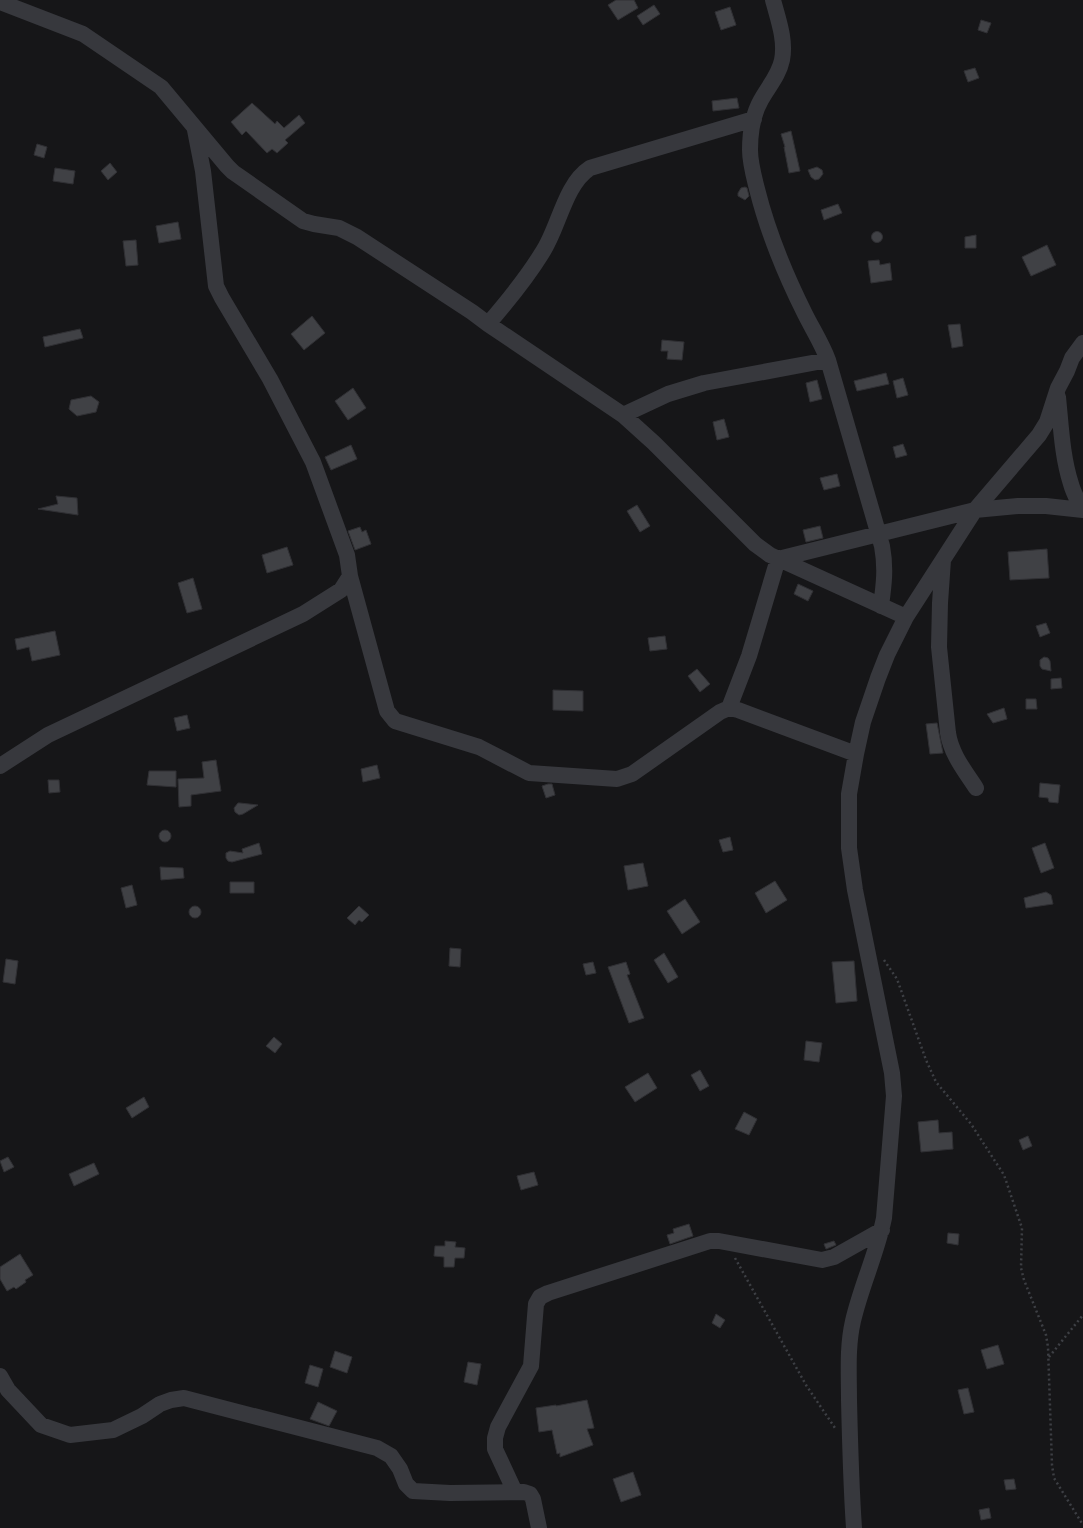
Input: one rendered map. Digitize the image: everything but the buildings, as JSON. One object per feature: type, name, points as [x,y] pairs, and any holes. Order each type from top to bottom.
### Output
[{"type":"street","points":[[773,0],[781,28],[783,43],[782,60],[776,75],[760,101],[754,119],[750,150],[753,172],[762,208],[776,250],[788,279],[822,345],[828,360],[879,534],[885,562],[881,606]]},
{"type":"street","points":[[0,2],[82,34],[161,87],[226,166],[272,200],[302,221],[339,228],[357,237],[472,312],[623,415],[654,443],[755,544],[778,559],[906,617]]},
{"type":"street","points":[[488,324],[512,296],[543,252],[567,198],[582,174],[590,168],[754,119]]},
{"type":"street","points":[[194,128],[203,171],[216,286],[270,378],[313,462],[348,555],[350,576],[387,711],[391,718],[395,721],[480,747],[529,774],[617,779],[622,778],[636,771],[720,712],[729,708],[856,754]]},
{"type":"street","points":[[854,1528],[850,1465],[850,1346],[853,1321],[882,1230],[894,1084],[855,890],[849,848],[849,794],[856,754],[863,722],[878,678],[887,655],[906,617],[975,510],[1039,435],[1047,422],[1058,388],[1072,358],[1083,343]]},
{"type":"street","points":[[623,415],[668,394],[704,383],[828,360]]},
{"type":"street","points":[[1058,388],[1060,423],[1066,462],[1071,486],[1082,510]]},
{"type":"street","points":[[778,559],[975,510],[1018,506],[1046,506],[1082,510]]},
{"type":"street","points":[[729,708],[750,656],[778,559]]},
{"type":"street","points":[[943,559],[939,626],[945,714],[949,743],[976,788]]},
{"type":"street","points":[[0,766],[48,735],[303,614],[341,590],[350,576]]},
{"type":"street","points":[[516,1492],[495,1449],[495,1438],[498,1428],[531,1366],[536,1304],[537,1300],[548,1292],[710,1241],[726,1242],[822,1260],[834,1257],[882,1230]]},
{"type":"street","points":[[0,1376],[8,1390],[41,1425],[70,1435],[113,1430],[142,1416],[160,1404],[171,1400],[184,1398],[377,1448],[391,1456],[400,1469],[406,1484],[413,1491],[450,1493],[524,1492],[530,1494],[533,1499],[539,1528]]},
{"type":"path","points":[[883,958],[897,979],[926,1060],[936,1082],[971,1124],[1004,1175],[1022,1228],[1022,1268],[1024,1280],[1046,1335],[1049,1357],[1052,1465],[1054,1478],[1083,1525]]},
{"type":"path","points":[[726,1242],[806,1384],[836,1430]]},
{"type":"path","points":[[1049,1357],[1083,1316]]}]
